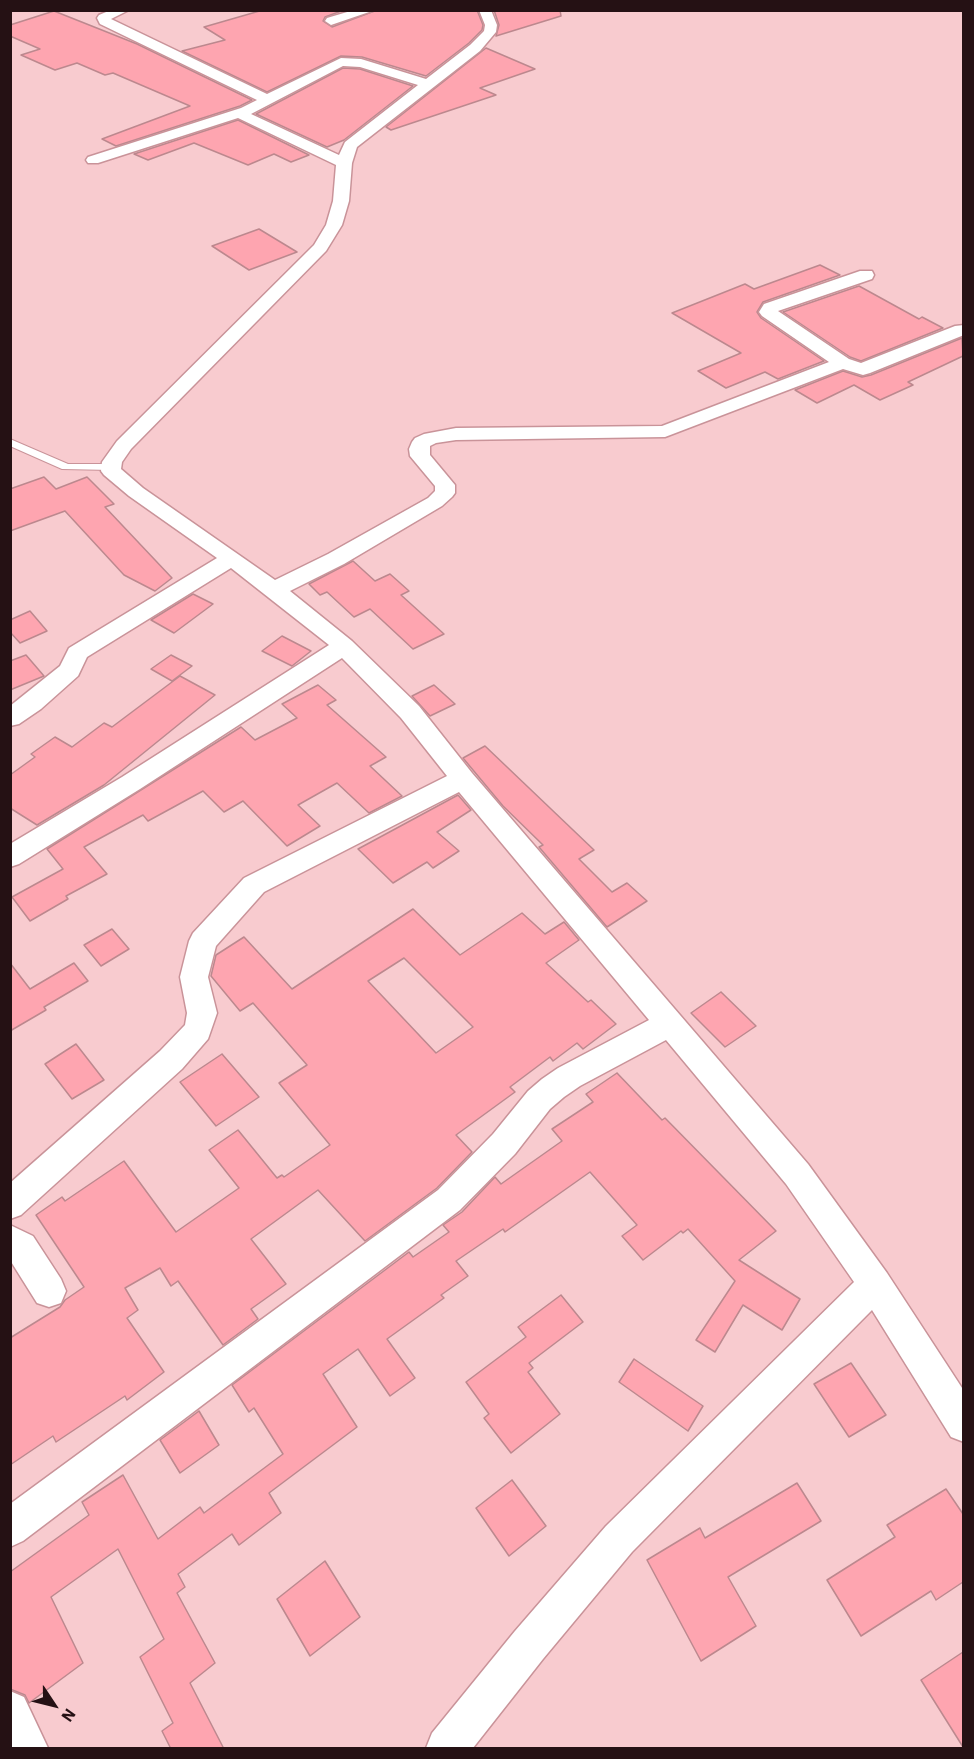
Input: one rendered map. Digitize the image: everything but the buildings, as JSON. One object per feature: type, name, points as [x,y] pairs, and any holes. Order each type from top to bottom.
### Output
[{"type":"street","points":[[123,10],[103,18],[104,21],[187,63],[268,100]]},
{"type":"street","points":[[332,21],[369,10]]},
{"type":"street","points":[[485,10],[491,25],[490,32],[475,48],[354,140],[344,164],[342,201],[334,225],[320,248],[124,445],[116,455],[111,467],[116,477],[232,558],[344,646],[410,712],[463,779],[797,1174],[874,1284],[963,1424]]},
{"type":"street","points":[[93,160],[246,111],[341,62],[361,63],[428,84]]},
{"type":"street","points":[[246,111],[243,116],[344,164]]},
{"type":"street","points":[[866,275],[770,308],[768,312],[843,363],[863,369],[961,330]]},
{"type":"street","points":[[273,590],[336,560],[435,502],[445,493],[446,485],[420,456],[419,448],[422,442],[431,438],[456,434],[665,431],[843,363]]},
{"type":"street","points":[[10,718],[32,703],[70,670],[77,653],[232,558]]},
{"type":"street","points":[[10,857],[131,783],[344,646]]},
{"type":"street","points":[[10,1204],[171,1060],[198,1030],[202,1012],[194,977],[202,941],[254,885],[463,779]]},
{"type":"street","points":[[10,1528],[449,1200],[504,1144],[539,1100],[553,1088],[569,1077],[671,1023]]},
{"type":"street","points":[[10,1240],[21,1247],[49,1290]]},
{"type":"street","points":[[447,1749],[529,1645],[619,1539],[874,1284]]},
{"type":"street","points":[[10,1712],[27,1749]]},
{"type":"lane","points":[[10,442],[66,467],[111,467]]}]
